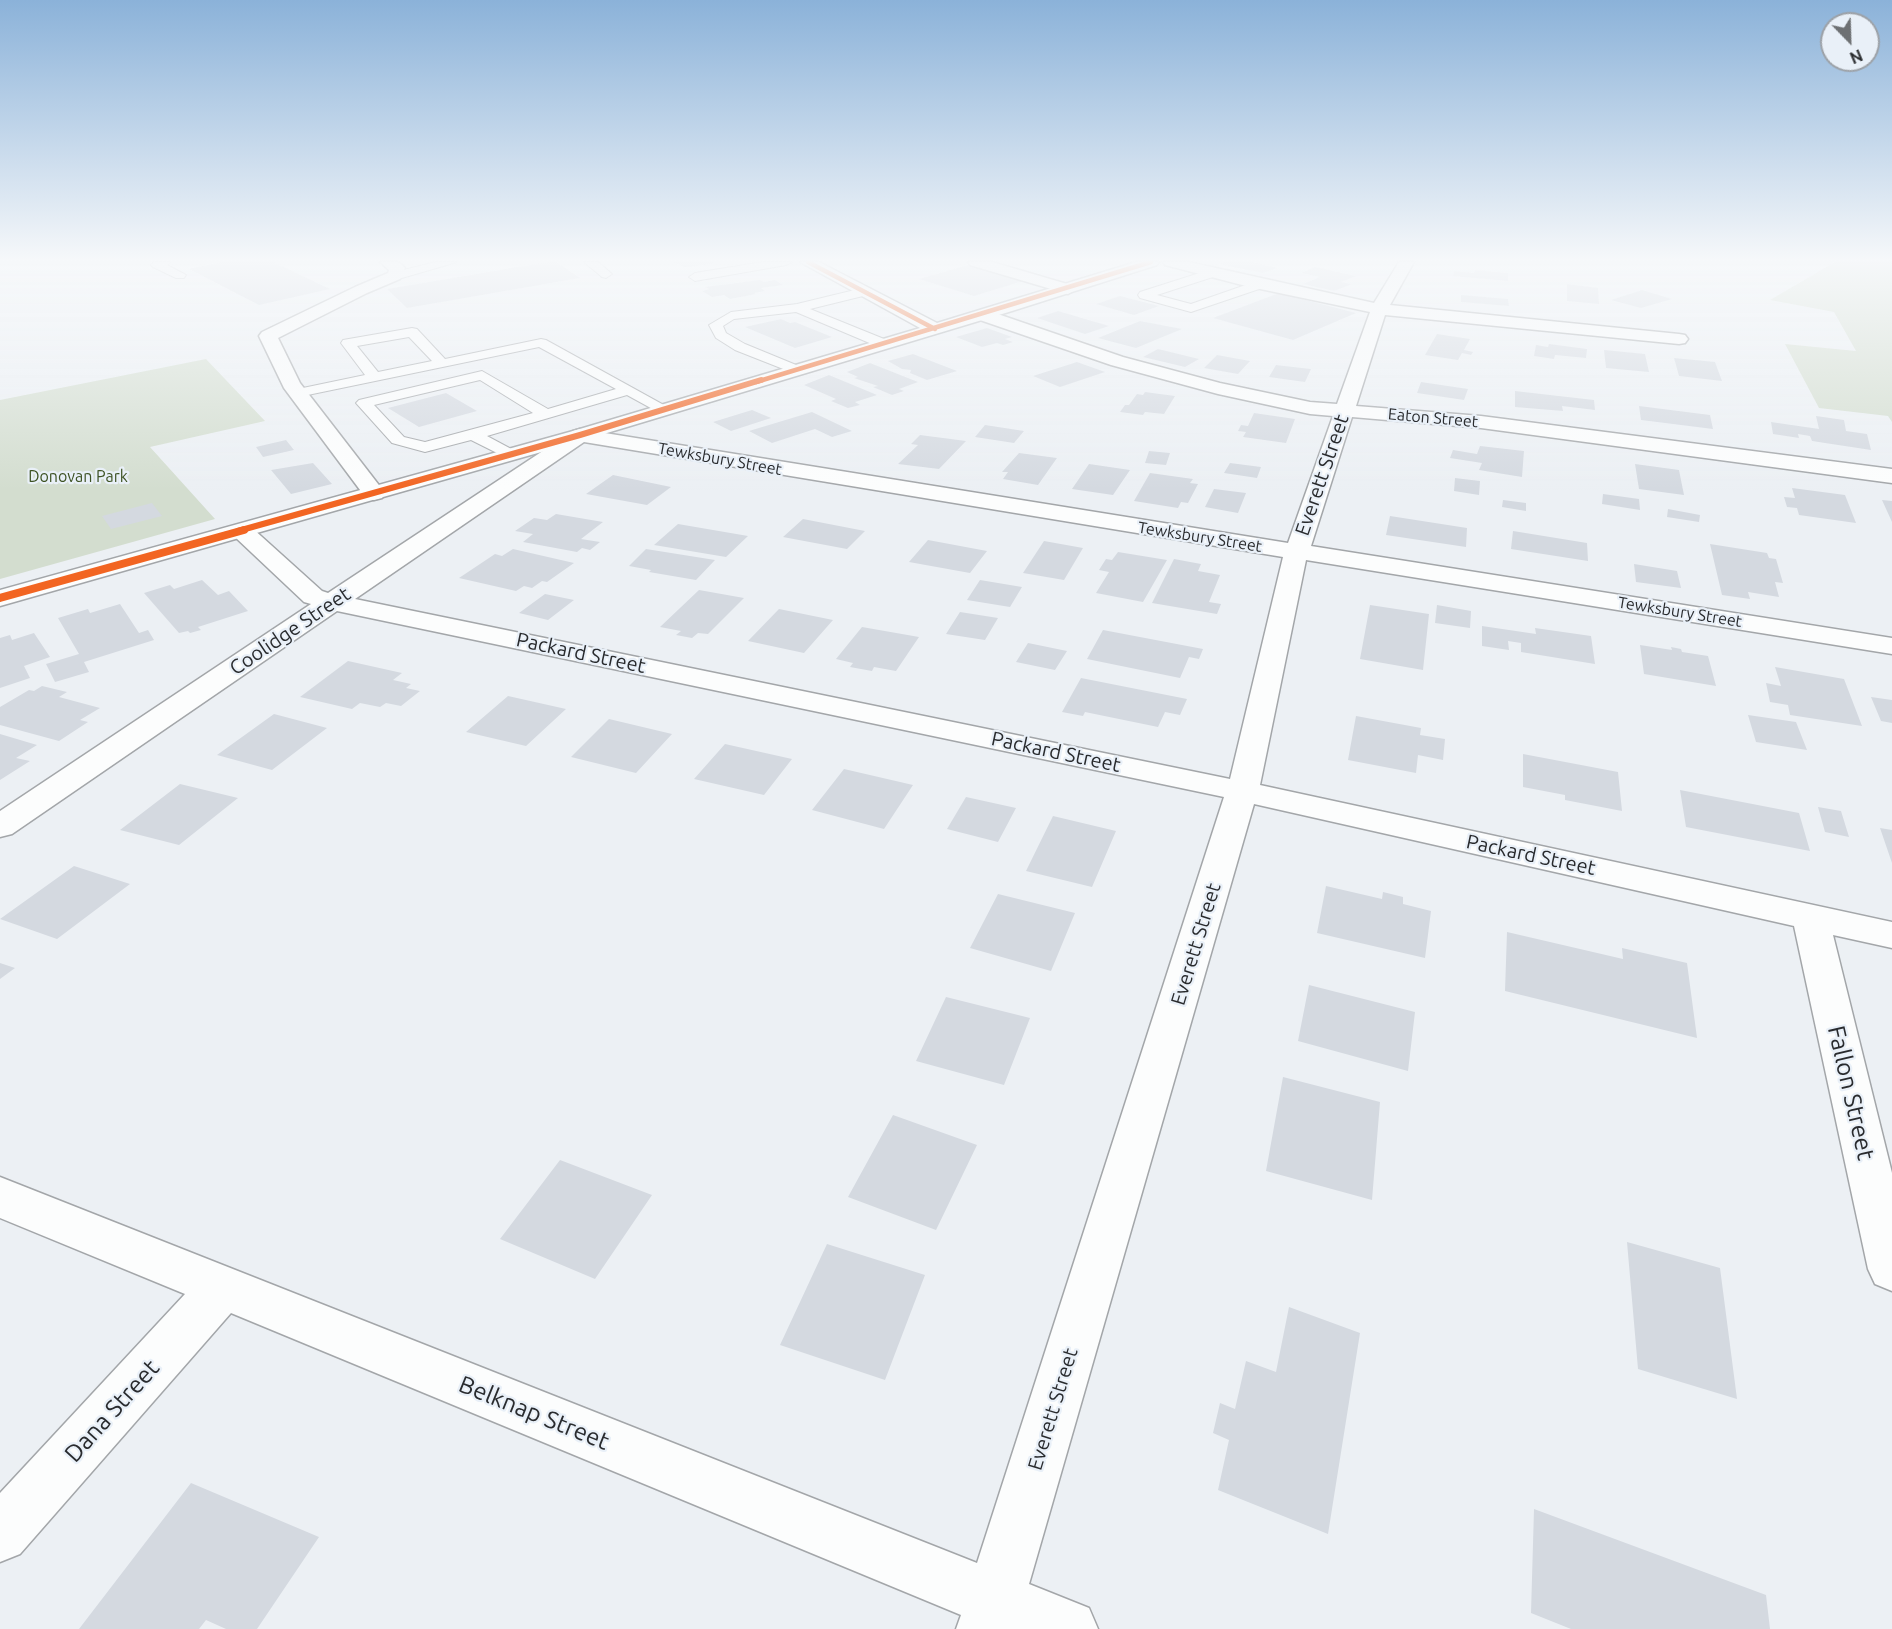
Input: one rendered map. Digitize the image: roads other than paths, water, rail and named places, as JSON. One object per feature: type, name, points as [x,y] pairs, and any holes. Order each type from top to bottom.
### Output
[{"type":"street","points":[[269,338],[291,384],[374,494]]},
{"type":"street","points":[[0,598],[243,532],[904,338]]},
{"type":"street","name":"Eaton Street","points":[[1050,338],[1117,361],[1218,388],[1310,408],[1481,422],[1892,476]]},
{"type":"street","name":"Everett Street","points":[[990,1614],[1242,791],[1290,572],[1369,338]]},
{"type":"street","points":[[1669,338],[1679,339]]},
{"type":"street","name":"Tewksbury Street","points":[[580,435],[1892,646]]},
{"type":"street","name":"Coolidge Street","points":[[0,826],[580,435]]},
{"type":"street","name":"Packard Street","points":[[243,532],[313,597],[333,602],[1242,791],[1892,934]]},
{"type":"street","name":"Fallon Street","points":[[1810,916],[1892,1269]]},
{"type":"street","name":"Belknap Street","points":[[0,1197],[223,1287],[990,1614],[1068,1629]]},
{"type":"street","name":"Dana Street","points":[[0,1534],[223,1287]]},
{"type":"lane","points":[[374,377],[348,343],[377,338]]},
{"type":"lane","points":[[417,338],[442,363]]},
{"type":"lane","points":[[726,338],[741,347],[796,370]]},
{"type":"lane","points":[[870,338],[884,344]]},
{"type":"lane","points":[[298,393],[541,343],[663,409]]},
{"type":"lane","points":[[546,414],[482,375],[364,403],[398,440],[425,447],[473,435],[626,391]]},
{"type":"lane","points":[[473,435],[509,454]]},
{"type":"park label","name":"Donovan Park","points":[[78,477]]}]
